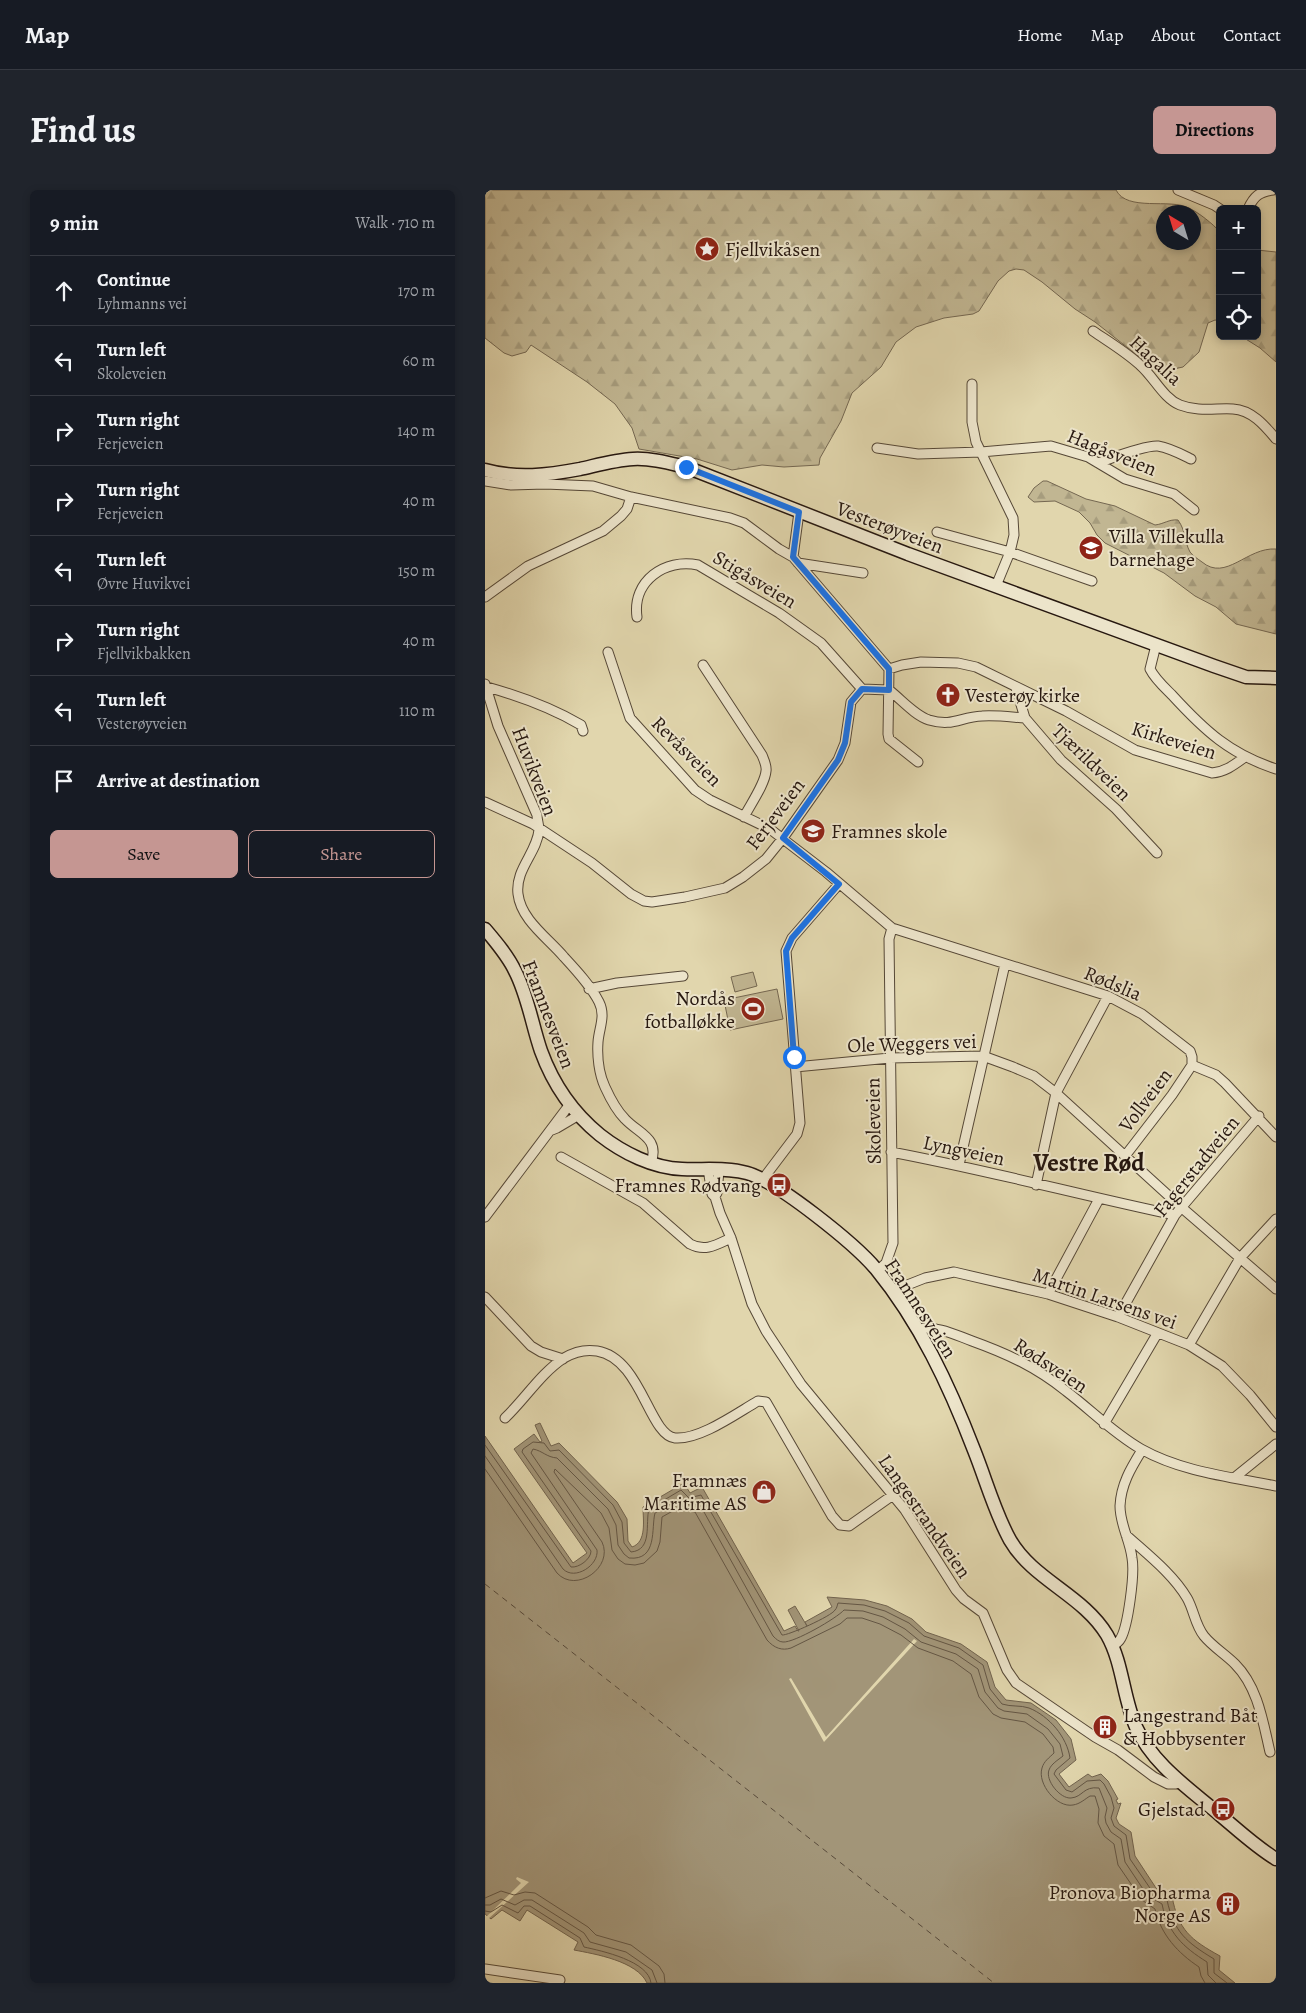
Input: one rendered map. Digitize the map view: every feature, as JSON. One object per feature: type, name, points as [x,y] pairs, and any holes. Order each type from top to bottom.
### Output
[{"type":"main road","name":"Vesterøyveien","points":[[485,470],[531,476],[631,459],[651,460],[686,467],[799,512],[1156,645],[1246,677],[1276,678]]},
{"type":"main road","name":"Framnesveien","points":[[485,929],[515,969],[522,985],[549,1071],[570,1104],[601,1135],[619,1148],[651,1163],[682,1170],[714,1169],[748,1173],[763,1179],[838,1234],[866,1258],[918,1329],[943,1375],[1011,1541],[1024,1559],[1087,1611],[1103,1630],[1112,1646],[1131,1714],[1141,1738],[1161,1763],[1180,1782],[1276,1860]]},
{"type":"street","points":[[1178,190],[1216,207]]},
{"type":"street","points":[[1250,205],[1255,196],[1264,191],[1273,190]]},
{"type":"street","name":"Hagalia","points":[[1093,331],[1139,364],[1163,392],[1177,403],[1198,409],[1235,409],[1244,412],[1263,424],[1276,439]]},
{"type":"street","points":[[972,384],[972,422],[981,452],[1013,518],[1014,535],[1010,552],[996,586]]},
{"type":"street","name":"Hagåsveien","points":[[877,448],[918,454],[981,452],[1051,446],[1088,458],[1125,480],[1174,494],[1195,510]]},
{"type":"street","points":[[1098,464],[1118,456],[1156,446],[1167,448],[1191,459]]},
{"type":"street","points":[[485,481],[511,485],[593,486],[631,497],[744,522],[796,560],[889,669],[889,739],[918,762]]},
{"type":"street","points":[[485,597],[528,566],[603,530],[621,516],[627,508],[631,497]]},
{"type":"street","points":[[796,560],[799,512]]},
{"type":"street","points":[[937,532],[1010,552],[1092,581]]},
{"type":"street","points":[[796,560],[863,573]]},
{"type":"street","name":"Stigåsveien","points":[[637,617],[635,606],[638,596],[651,576],[658,570],[686,563],[698,565],[779,613],[821,643],[862,689]]},
{"type":"street","points":[[1156,645],[1150,663],[1153,675],[1225,746],[1245,757],[1276,769]]},
{"type":"street","name":"Revåsveien","points":[[608,652],[626,711],[637,727],[695,790],[710,800],[770,829],[783,838]]},
{"type":"street","name":"Kirkeveien","points":[[889,669],[921,662],[976,667],[989,672],[1015,688],[1066,711],[1135,750],[1212,773],[1230,768],[1245,757]]},
{"type":"street","points":[[703,665],[762,755],[765,764],[766,771],[763,779],[744,817]]},
{"type":"street","name":"Huvikveien","points":[[486,685],[555,711],[581,725],[583,731]]},
{"type":"street","name":"Huvikveien","points":[[486,685],[498,726],[537,815],[539,828],[537,838],[520,872],[517,885],[522,909],[565,957],[599,1002],[603,1012],[597,1044],[599,1065],[604,1085],[614,1106],[624,1119],[652,1144],[654,1152],[651,1163]]},
{"type":"street","name":"Tjærildveien","points":[[1015,688],[1025,718],[1061,760],[1116,809],[1157,853]]},
{"type":"street","points":[[862,689],[889,690],[917,713],[928,719],[941,722],[953,723],[967,717],[985,716],[1025,718]]},
{"type":"street","name":"Ferjeveien","points":[[485,802],[521,817],[539,828],[592,863],[631,894],[644,901],[652,902],[685,897],[725,888],[755,868],[783,838],[838,760],[845,743],[851,702],[862,689]]},
{"type":"street","points":[[783,838],[892,928]]},
{"type":"street","points":[[763,1179],[797,1134],[800,1123],[786,951],[792,938],[839,884]]},
{"type":"street","name":"Rødslia","points":[[892,928],[1108,996],[1142,1014],[1179,1041],[1190,1051],[1193,1057],[1192,1065]]},
{"type":"street","name":"Skoleveien","points":[[877,1271],[886,1262],[893,1242],[889,939],[892,928]]},
{"type":"street","points":[[959,1165],[1005,964]]},
{"type":"street","points":[[589,989],[617,983],[683,976]]},
{"type":"street","points":[[1036,1185],[1056,1092],[1108,996]]},
{"type":"street","name":"Ole Weggers vei","points":[[795,1067],[890,1058],[983,1056],[1034,1076],[1056,1092],[1125,1156],[1178,1211],[1240,1258],[1276,1289]]},
{"type":"street","points":[[1192,1065],[1225,1082],[1259,1116],[1276,1137]]},
{"type":"street","name":"Vollveien","points":[[1125,1156],[1172,1095],[1192,1065]]},
{"type":"street","points":[[552,1130],[555,1122],[570,1104]]},
{"type":"street","points":[[485,1217],[552,1130],[579,1115]]},
{"type":"street","name":"Fagerstadveien","points":[[1118,1317],[1178,1211],[1259,1116]]},
{"type":"street","name":"Lyngveien","points":[[891,1152],[959,1165],[1099,1199],[1178,1211]]},
{"type":"street","points":[[561,1157],[643,1203],[689,1244],[698,1248],[709,1248],[731,1238]]},
{"type":"street","name":"Langestrandveien","points":[[714,1169],[712,1194],[715,1197],[731,1238],[757,1314],[781,1357],[816,1403],[905,1510],[956,1590],[964,1599],[983,1613],[1007,1670],[1017,1683],[1095,1737],[1118,1750],[1154,1777],[1168,1784],[1180,1782]]},
{"type":"street","points":[[1048,1294],[1099,1199]]},
{"type":"street","points":[[1189,1346],[1240,1258],[1276,1219]]},
{"type":"street","name":"Martin Larsens vei","points":[[892,1291],[925,1278],[954,1272],[1048,1294],[1118,1317],[1189,1346],[1222,1366],[1234,1377],[1276,1427]]},
{"type":"street","points":[[485,1297],[531,1346],[541,1352],[563,1359]]},
{"type":"street","name":"Rødsveien","points":[[918,1329],[932,1327],[943,1330],[1011,1356],[1065,1390],[1104,1424],[1142,1450],[1190,1469],[1276,1486]]},
{"type":"street","points":[[1104,1424],[1157,1334]]},
{"type":"street","points":[[505,1418],[549,1370],[563,1359],[584,1350],[600,1352],[612,1356],[627,1370],[662,1428],[670,1437],[678,1438],[705,1431],[758,1401],[766,1402],[832,1516],[837,1523],[844,1527],[849,1526],[893,1495]]},
{"type":"street","points":[[1233,1478],[1276,1444]]},
{"type":"street","points":[[1112,1646],[1121,1639],[1124,1629],[1133,1560],[1120,1512],[1122,1492],[1128,1472],[1142,1450]]},
{"type":"street","points":[[1126,1535],[1173,1578],[1188,1600],[1200,1631],[1239,1668],[1252,1689],[1262,1715],[1270,1752]]},
{"type":"street","points":[[485,1969],[560,1980]]},
{"type":"green space","points":[[485,190],[1116,190],[1129,201],[1181,205],[1156,205],[1156,250],[1201,250],[1201,216],[1216,228],[1216,320],[1208,323],[1199,352],[1183,367],[1169,370],[1147,363],[1042,282],[1024,270],[1016,269],[1009,271],[998,281],[979,311],[973,314],[944,318],[916,327],[896,342],[881,367],[852,393],[841,421],[820,458],[819,465],[784,467],[762,465],[732,470],[697,459],[639,449],[632,428],[615,404],[587,382],[531,345],[526,352],[512,356],[504,353],[485,338]]},
{"type":"green space","points":[[1261,250],[1276,252],[1276,362],[1247,340],[1261,340]]},
{"type":"green space","points":[[1043,481],[1047,481],[1086,499],[1115,506],[1155,525],[1178,520],[1190,552],[1197,559],[1211,567],[1220,568],[1228,566],[1256,553],[1276,549],[1276,634],[1236,624],[1216,607],[1195,596],[1164,573],[1105,543],[1079,512],[1055,501],[1034,502],[1028,497],[1034,488]]},
{"type":"green space","points":[[753,972],[757,986],[735,992],[731,977]]},
{"type":"green space","name":"Nordås fotballøkke","points":[[777,989],[783,1019],[730,1030],[724,1000]]},
{"type":"water","points":[[540,1423],[551,1446],[559,1443],[617,1502],[627,1519],[628,1541],[632,1547],[637,1544],[642,1536],[643,1507],[684,1483],[690,1493],[702,1487],[784,1631],[795,1626],[799,1631],[788,1610],[795,1606],[807,1626],[805,1622],[832,1607],[827,1597],[865,1600],[887,1606],[912,1619],[926,1632],[961,1644],[987,1662],[995,1687],[1006,1700],[1031,1703],[1056,1720],[1071,1739],[1076,1760],[1059,1774],[1069,1787],[1088,1774],[1092,1777],[1101,1774],[1108,1781],[1118,1799],[1116,1800],[1118,1804],[1121,1803],[1116,1818],[1119,1824],[1131,1832],[1135,1856],[1156,1888],[1172,1896],[1178,1917],[1187,1933],[1201,1945],[1220,1956],[1219,1970],[1235,1983],[647,1983],[642,1975],[625,1964],[604,1956],[574,1950],[578,1942],[527,1910],[520,1921],[502,1910],[491,1919],[485,1914],[485,1436],[573,1563],[587,1553],[514,1449],[534,1434],[540,1442],[542,1441],[535,1425]]},
{"type":"pier","points":[[914,1639],[917,1641],[824,1742],[789,1679],[791,1678],[826,1737]]},
{"type":"pier","points":[[517,1877],[529,1882],[487,1920],[485,1918],[521,1883],[516,1879]]},
{"type":"ferry route","points":[[485,1584],[994,1983]]},
{"type":"place","name":"Fjellvikåsen","points":[[707,249]]},
{"type":"place","name":"Villa Villekulla barnehage","points":[[1091,548]]},
{"type":"place","name":"Vesterøy kirke","points":[[948,695]]},
{"type":"place","name":"Framnes skole","points":[[813,831]]},
{"type":"place","name":"Nordås fotballøkke","points":[[753,1009]]},
{"type":"place","name":"Framnes Rødvang","points":[[779,1185]]},
{"type":"place","name":"Framnæs Maritime AS","points":[[764,1492]]},
{"type":"place","name":"Langestrand Båt & Hobbysenter","points":[[1105,1727]]},
{"type":"place","name":"Gjelstad","points":[[1223,1809]]},
{"type":"place","name":"Pronova Biopharma Norge AS","points":[[1228,1904]]},
{"type":"district","name":"Vestre Rød","points":[[1089,1162]]},
{"type":"route","points":[[686,467],[799,512],[793,557],[889,669],[889,690],[862,689],[851,702],[845,743],[838,760],[783,838],[839,884],[792,938],[786,951],[794,1057]]}]
